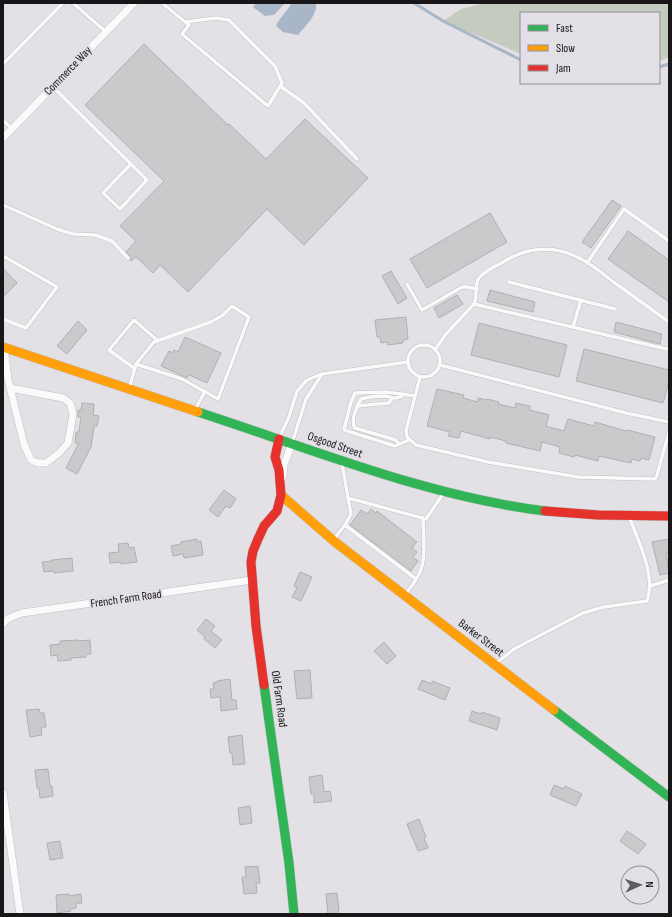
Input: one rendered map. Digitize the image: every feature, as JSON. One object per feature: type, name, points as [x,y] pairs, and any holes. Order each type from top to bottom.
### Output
[{"type":"main road","name":"Osgood Street","points":[[4,347],[341,460],[444,492],[481,501],[556,512],[629,516],[669,516]]},
{"type":"main road","points":[[279,439],[275,457],[279,470],[281,495]]},
{"type":"main road","name":"Barker Street","points":[[281,495],[333,540],[669,798]]},
{"type":"main road","name":"Old Farm Road","points":[[281,495],[277,511],[264,526],[253,551],[251,562],[256,626],[289,863],[294,914]]},
{"type":"street","name":"Commerce Way","points":[[3,138],[134,3]]},
{"type":"street","points":[[4,347],[10,388],[24,444],[31,460],[38,463],[46,463],[58,454],[68,443],[73,414],[70,403],[64,398],[10,388]]},
{"type":"street","points":[[281,495],[284,465],[292,443]]},
{"type":"street","name":"French Farm Road","points":[[3,623],[9,618],[22,613],[252,580]]},
{"type":"street","points":[[3,793],[20,914]]},
{"type":"lane","points":[[3,64],[63,3]]},
{"type":"lane","points":[[74,3],[106,32]]},
{"type":"lane","points":[[162,3],[185,22],[189,25],[182,34],[268,106],[282,83],[275,66],[229,20],[216,18],[185,22]]},
{"type":"lane","points":[[280,86],[304,103],[358,159]]},
{"type":"lane","points":[[53,87],[147,180],[120,209],[102,193],[130,164]]},
{"type":"lane","points":[[3,120],[12,129]]},
{"type":"lane","points":[[3,205],[57,229],[73,234],[95,235],[112,241],[128,258]]},
{"type":"lane","points":[[587,263],[624,209],[669,241]]},
{"type":"lane","points":[[436,348],[446,334],[474,304],[476,300],[477,283],[479,278],[510,258],[524,252],[538,249],[555,250],[582,259],[669,322]]},
{"type":"lane","points":[[3,259],[5,257],[57,288],[26,328],[3,319]]},
{"type":"lane","points":[[509,282],[615,309]]},
{"type":"lane","points":[[407,284],[422,310],[462,287],[477,290]]},
{"type":"lane","points":[[573,327],[581,300]]},
{"type":"lane","points":[[474,304],[669,349]]},
{"type":"lane","points":[[129,390],[136,364],[154,342],[211,322],[224,315],[232,306],[249,317],[218,399],[182,379],[136,364]]},
{"type":"lane","points":[[134,368],[109,350],[134,320],[158,341]]},
{"type":"lane","points":[[426,344],[436,348],[440,358],[440,365],[436,373],[431,376],[420,377],[411,370],[408,362],[409,355],[416,346],[426,344]]},
{"type":"lane","points":[[279,439],[297,390],[307,380],[322,374],[408,362]]},
{"type":"lane","points":[[440,365],[626,413],[669,422]]},
{"type":"lane","points":[[292,443],[306,399],[322,374]]},
{"type":"lane","points":[[420,377],[406,431],[407,438],[416,445],[481,460],[578,477],[654,479],[658,475],[669,432]]},
{"type":"lane","points":[[195,411],[205,391]]},
{"type":"lane","points":[[409,440],[395,446],[344,430],[351,402],[355,393],[386,392],[415,396]]},
{"type":"lane","points":[[399,444],[396,440],[355,428],[353,419],[361,399],[386,396],[400,398],[404,394]]},
{"type":"lane","points":[[357,406],[389,403],[392,398]]},
{"type":"lane","points":[[333,540],[345,525],[351,514],[341,460]]},
{"type":"lane","points":[[348,498],[426,519],[444,492]]},
{"type":"lane","points":[[495,664],[514,649],[583,613],[604,607],[647,601],[650,594],[650,586],[644,557],[629,516]]},
{"type":"lane","points":[[406,595],[422,566],[424,550],[422,518]]},
{"type":"lane","points":[[345,525],[416,579]]},
{"type":"lane","points":[[650,586],[669,580]]},
{"type":"shaded area","points":[[485,3],[669,3],[669,57],[660,61],[660,12],[520,12],[520,54],[443,21],[461,9]]},
{"type":"water","points":[[256,3],[285,3],[274,15],[265,16],[253,7]]},
{"type":"water","points":[[291,3],[316,3],[313,16],[298,35],[283,32],[276,26]]},
{"type":"building","points":[[144,44],[228,125],[229,124],[266,159],[305,119],[368,178],[304,245],[267,209],[188,292],[160,265],[153,273],[136,257],[131,261],[131,257],[126,252],[136,241],[120,226],[164,181],[85,105]]},
{"type":"building","points":[[612,200],[621,206],[591,248],[582,242]]},
{"type":"building","points":[[490,213],[507,242],[427,288],[410,259]]},
{"type":"building","points":[[628,231],[669,260],[669,302],[608,259]]},
{"type":"building","points":[[3,268],[17,283],[3,297]]},
{"type":"building","points":[[391,271],[407,298],[398,304],[382,276]]},
{"type":"building","points":[[490,290],[535,302],[533,312],[487,301]]},
{"type":"building","points":[[457,295],[463,304],[439,318],[434,308]]},
{"type":"building","points":[[406,317],[408,339],[403,340],[403,343],[388,345],[387,342],[381,343],[380,337],[377,337],[375,320]]},
{"type":"building","points":[[78,321],[87,330],[67,354],[57,346]]},
{"type":"building","points":[[616,322],[662,334],[660,344],[614,332]]},
{"type":"building","points":[[479,323],[567,345],[559,377],[471,355]]},
{"type":"building","points":[[185,337],[221,353],[207,383],[189,375],[187,378],[161,366],[169,351],[172,353],[174,350],[178,352]]},
{"type":"building","points":[[584,349],[669,370],[669,381],[663,403],[576,381]]},
{"type":"building","points":[[437,389],[464,395],[463,398],[478,402],[478,398],[499,402],[498,404],[515,408],[516,403],[530,406],[530,410],[549,415],[546,426],[564,431],[568,419],[594,426],[595,422],[626,431],[655,437],[649,460],[641,458],[640,461],[632,459],[631,463],[599,456],[598,461],[575,455],[574,457],[559,453],[560,447],[542,442],[540,451],[506,443],[506,441],[490,437],[490,439],[461,431],[459,438],[448,436],[450,432],[427,426]]},
{"type":"building","points":[[82,403],[94,404],[93,415],[99,416],[97,426],[94,426],[91,447],[77,474],[66,468],[79,443],[75,443],[76,432],[79,432],[81,417],[78,417],[78,410],[81,410]]},
{"type":"building","points":[[224,490],[236,499],[230,508],[226,506],[218,517],[209,510]]},
{"type":"building","points":[[371,509],[376,513],[377,511],[417,542],[412,548],[417,552],[413,557],[418,561],[411,571],[350,525],[361,510],[367,514]]},
{"type":"building","points":[[197,539],[197,542],[201,541],[203,555],[184,558],[183,554],[173,556],[171,546],[181,544],[181,542]]},
{"type":"building","points":[[669,539],[669,553],[666,553],[669,573],[660,575],[652,542]]},
{"type":"building","points":[[128,543],[129,548],[134,547],[137,562],[121,564],[121,562],[110,563],[109,553],[119,552],[118,544]]},
{"type":"building","points":[[72,558],[73,571],[54,573],[53,571],[44,572],[42,562]]},
{"type":"building","points":[[300,572],[312,577],[301,601],[292,597],[297,588],[294,586]]},
{"type":"building","points":[[206,619],[215,626],[211,631],[222,640],[215,648],[204,639],[205,637],[197,630]]},
{"type":"building","points":[[90,640],[91,654],[86,654],[86,657],[58,661],[57,655],[51,656],[50,645],[60,644],[60,641]]},
{"type":"building","points":[[384,642],[396,656],[387,664],[374,651]]},
{"type":"building","points":[[310,670],[312,698],[297,699],[294,671]]},
{"type":"building","points":[[230,679],[232,700],[236,700],[237,709],[221,711],[220,697],[211,698],[210,689],[214,689],[213,683],[217,681]]},
{"type":"building","points":[[422,680],[432,684],[432,681],[450,688],[445,700],[418,689]]},
{"type":"building","points":[[39,709],[40,713],[44,713],[46,727],[41,727],[42,735],[30,737],[26,710]]},
{"type":"building","points":[[472,711],[481,714],[482,712],[500,718],[497,730],[469,721]]},
{"type":"building","points":[[242,735],[245,764],[233,765],[228,737]]},
{"type":"building","points":[[48,769],[53,796],[40,798],[35,770]]},
{"type":"building","points":[[322,775],[324,792],[330,791],[332,801],[314,803],[314,794],[311,794],[309,777]]},
{"type":"building","points":[[554,785],[564,789],[565,786],[582,794],[576,806],[550,795]]},
{"type":"building","points":[[250,806],[252,823],[240,825],[238,808]]},
{"type":"building","points":[[419,819],[426,837],[424,838],[428,848],[418,851],[407,824]]},
{"type":"building","points":[[627,831],[646,844],[638,854],[620,841]]},
{"type":"building","points":[[60,841],[63,858],[50,860],[47,843]]},
{"type":"building","points":[[258,866],[260,883],[256,883],[257,893],[244,894],[242,877],[246,877],[245,867]]},
{"type":"building","points":[[337,893],[338,914],[328,914],[326,894]]},
{"type":"building","points":[[69,894],[69,896],[81,894],[82,903],[76,903],[76,908],[70,909],[71,911],[57,913],[56,895]]},
{"type":"waterway","points":[[414,3],[443,21],[520,60]]},
{"type":"waterway","points":[[660,67],[669,64]]},
{"type":"traffic: fast","points":[[198,412],[326,456],[413,483],[500,504],[545,511]]},
{"type":"traffic: fast","points":[[264,685],[289,863],[294,914]]},
{"type":"traffic: fast","points":[[554,710],[669,797]]},
{"type":"traffic: slow","points":[[3,347],[198,412]]},
{"type":"traffic: slow","points":[[281,495],[335,542],[554,710]]},
{"type":"traffic: jam","points":[[264,685],[256,626],[251,562],[253,551],[258,539],[264,526],[277,511],[281,495],[279,470],[275,457],[279,439]]},
{"type":"traffic: jam","points":[[545,511],[598,515],[669,516]]}]
